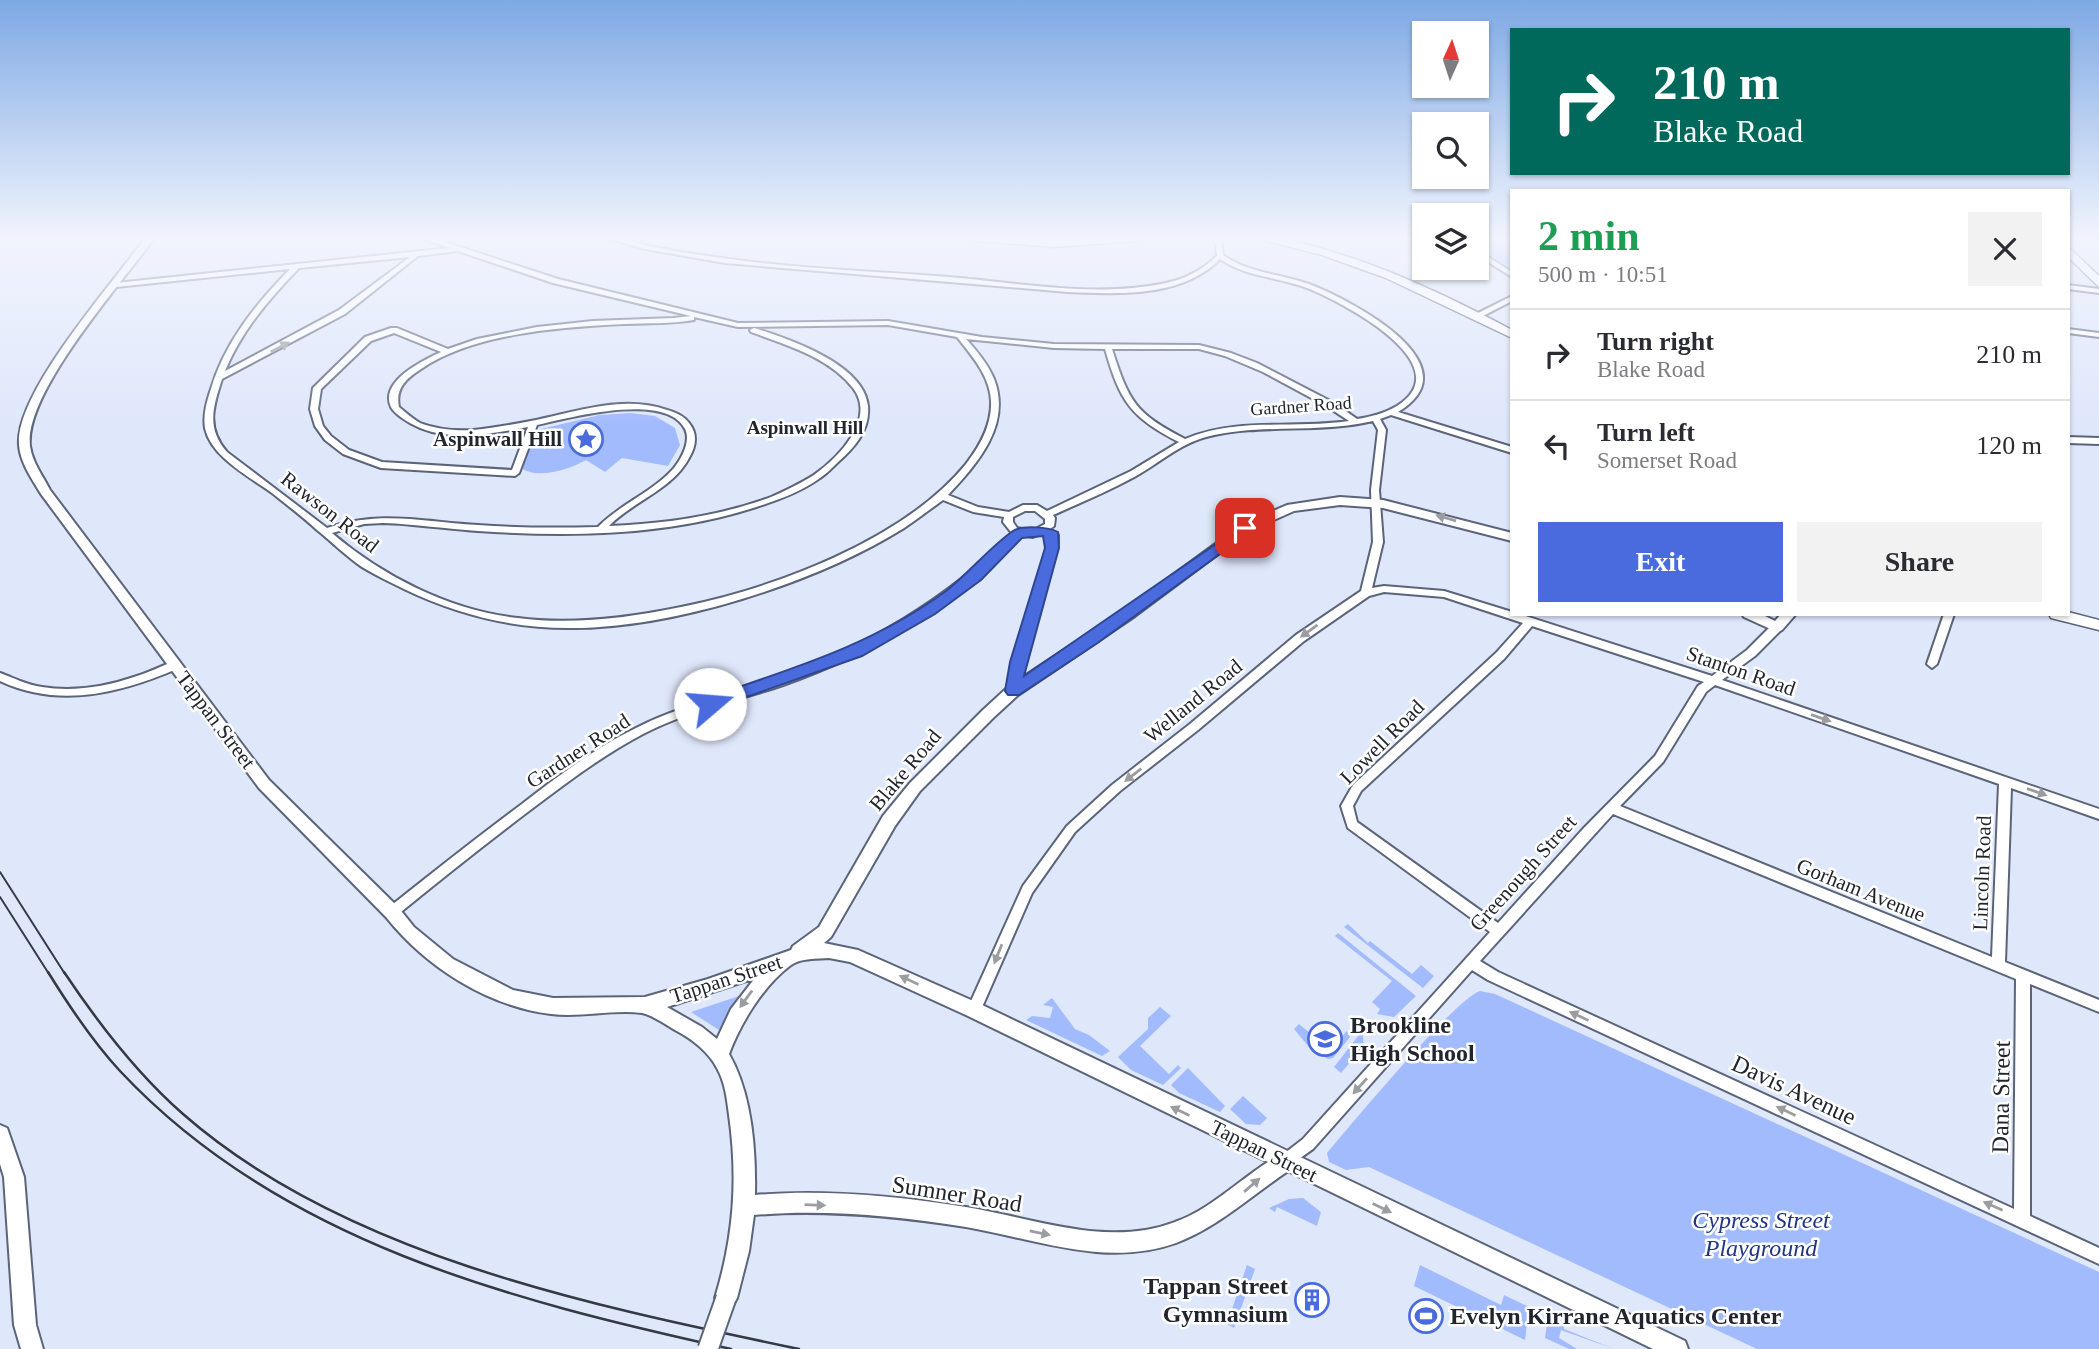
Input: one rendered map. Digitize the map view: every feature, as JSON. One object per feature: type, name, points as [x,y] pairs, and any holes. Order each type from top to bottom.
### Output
[{"type":"main road","points":[[1440,300],[1510,334]]},
{"type":"main road","points":[[2064,616],[2099,625]]},
{"type":"street","name":"Tappan Street","points":[[105,300],[34,399],[26,428],[25,454],[44,491],[264,784],[392,912],[408,932],[447,965],[511,998],[574,1008],[645,1005],[708,987],[791,957],[819,950],[842,952],[974,1010],[1677,1349]]},
{"type":"street","name":"Rawson Road","points":[[267,300],[238,334],[219,377],[207,417],[215,444],[373,569],[447,603],[517,622],[586,624],[693,606],[796,577],[884,538],[942,496],[978,457],[990,437],[996,414],[996,398],[990,379],[960,336]]},
{"type":"street","points":[[219,377],[347,309],[359,300]]},
{"type":"street","points":[[325,532],[361,521],[387,517],[477,528],[600,530],[674,523],[763,504],[808,483],[836,462],[853,442],[862,424],[864,405],[860,393],[849,379],[814,355],[743,326],[629,300]]},
{"type":"street","name":"Gardner Road","points":[[1048,513],[1122,479],[1185,442],[1242,427],[1355,422],[1390,412],[1410,398],[1420,383],[1417,364],[1404,345],[1367,317],[1336,300]]},
{"type":"street","points":[[1476,316],[1508,300]]},
{"type":"street","points":[[600,530],[658,487],[681,464],[691,445],[688,427],[668,412],[632,406],[602,408],[533,425],[486,431],[447,430],[416,423],[400,413],[393,398],[402,380],[420,366],[449,352],[552,328],[695,317]]},
{"type":"street","points":[[743,326],[888,323],[960,336],[1054,346],[1199,347],[1235,354],[1333,406],[1355,422]]},
{"type":"street","points":[[449,352],[394,330],[365,341],[316,390],[314,409],[317,421],[328,438],[341,449],[355,457],[381,465],[515,474],[533,425]]},
{"type":"street","points":[[2070,331],[2099,335]]},
{"type":"street","points":[[1108,347],[1127,402],[1141,416],[1185,442]]},
{"type":"street","points":[[1390,412],[1510,449]]},
{"type":"street","points":[[1366,593],[1378,542],[1376,471],[1382,430],[1375,417]]},
{"type":"street","points":[[2070,440],[2099,441]]},
{"type":"street","points":[[942,496],[976,510],[1010,514],[1030,507],[1048,513],[1051,522],[1045,530],[1033,534],[1019,533],[1010,526],[1010,514]]},
{"type":"street","name":"Blake Road","points":[[720,1055],[741,1004],[791,957],[825,932],[889,821],[915,787],[952,747],[1013,691],[1057,664],[1256,523],[1291,508],[1319,503],[1376,502],[1510,536]]},
{"type":"street","points":[[1013,691],[1018,662],[1052,548],[1053,535],[1045,530]]},
{"type":"street","name":"Gardner Road","points":[[392,912],[560,783],[627,738],[687,711],[777,682],[857,652],[930,610],[975,576],[1019,533]]},
{"type":"street","name":"Stanton Road","points":[[1366,593],[1401,589],[1444,594],[1711,680],[2099,814]]},
{"type":"street","name":"Welland Road","points":[[974,1010],[1027,890],[1071,829],[1116,788],[1300,638],[1366,593]]},
{"type":"street","points":[[1753,616],[1777,627]]},
{"type":"street","name":"Greenough Street","points":[[1286,1161],[1308,1144],[1611,807],[1666,751],[1693,699],[1711,680],[1742,660],[1787,616]]},
{"type":"street","points":[[1932,664],[1947,616]]},
{"type":"street","name":"Lowell Road","points":[[1499,931],[1352,825],[1347,806],[1357,788],[1500,656],[1529,623]]},
{"type":"street","points":[[0,677],[40,689],[85,690],[135,681],[175,665]]},
{"type":"street","name":"Lincoln Road","points":[[1998,965],[2005,782]]},
{"type":"street","name":"Gorham Avenue","points":[[1611,807],[2099,1006]]},
{"type":"street","name":"Davis Avenue","points":[[1471,962],[1493,976],[2099,1256]]},
{"type":"street","name":"Dana Street","points":[[2022,1220],[2023,975]]},
{"type":"street","points":[[645,1005],[693,1030],[720,1055],[732,1085],[740,1122],[747,1170],[747,1206],[726,1298],[708,1349]]},
{"type":"street","points":[[0,1135],[14,1177],[25,1325],[32,1349]]},
{"type":"street","name":"Sumner Road","points":[[747,1206],[793,1204],[938,1213],[1074,1239],[1121,1241],[1156,1238],[1196,1223],[1228,1205],[1286,1161]]},
{"type":"green space","points":[[630,413],[655,416],[675,428],[680,445],[668,466],[622,458],[605,472],[586,460],[563,470],[545,473],[521,468],[537,430],[600,415]]},
{"type":"green space","points":[[1348,924],[1368,943],[1370,941],[1412,974],[1421,965],[1434,976],[1423,988],[1344,927]]},
{"type":"green space","points":[[1338,933],[1416,996],[1394,1017],[1377,1014],[1380,1009],[1372,1002],[1392,981],[1335,936]]},
{"type":"green space","name":"Cypress Street Playground","points":[[1480,991],[1495,994],[2099,1272],[2099,1349],[1757,1349],[1369,1167],[1346,1170],[1329,1162],[1327,1153],[1403,1064],[1449,1015]]},
{"type":"green space","points":[[739,996],[719,1030],[691,1012]]},
{"type":"green space","points":[[1052,998],[1075,1029],[1089,1035],[1110,1051],[1102,1056],[1026,1020],[1032,1016],[1050,1018],[1053,1007],[1043,1005]]},
{"type":"green space","points":[[1160,1007],[1171,1016],[1140,1046],[1169,1074],[1178,1065],[1181,1068],[1163,1085],[1131,1070],[1118,1057],[1148,1029],[1148,1018]]},
{"type":"green space","points":[[1299,1024],[1329,1049],[1347,1031],[1350,1037],[1333,1058],[1328,1059],[1309,1047],[1294,1029]]},
{"type":"green space","points":[[1362,1031],[1364,1046],[1341,1073],[1334,1067]]},
{"type":"green space","points":[[1188,1068],[1225,1106],[1220,1112],[1179,1093],[1171,1085]]},
{"type":"green space","points":[[1243,1096],[1267,1118],[1260,1125],[1246,1124],[1230,1109]]},
{"type":"green space","points":[[1303,1198],[1321,1212],[1317,1226],[1277,1207],[1275,1212],[1269,1208],[1289,1199]]},
{"type":"green space","points":[[1247,1265],[1255,1269],[1234,1328],[1227,1324]]},
{"type":"green space","points":[[1420,1265],[1501,1305],[1504,1295],[1529,1307],[1525,1340],[1414,1286]]},
{"type":"green space","points":[[1548,1317],[1564,1325],[1564,1329],[1614,1349],[1561,1330],[1559,1338],[1577,1349],[1569,1349],[1545,1338]]},
{"type":"tram line","points":[[0,872],[65,974]]},
{"type":"tram line","points":[[0,897],[49,974]]},
{"type":"tram line","points":[[48,972],[81,1023],[110,1060],[183,1130],[252,1180],[325,1221],[403,1256],[483,1285],[565,1309],[731,1349]]},
{"type":"tram line","points":[[64,972],[119,1047],[149,1082],[183,1114],[248,1163],[319,1205],[395,1239],[475,1269],[639,1314],[799,1349]]},
{"type":"place","name":"Aspinwall Hill","points":[[586,439]]},
{"type":"place","name":"Brookline High School","points":[[1325,1039]]},
{"type":"place","name":"Tappan Street Gymnasium","points":[[1312,1300]]},
{"type":"place","name":"Evelyn Kirrane Aquatics Center","points":[[1426,1316]]},
{"type":"district","name":"Aspinwall Hill","points":[[805,427]]},
{"type":"route","points":[[710,704],[825,666],[857,652],[930,610],[975,576],[1019,533],[1033,534],[1045,530],[1053,535],[1054,540],[1018,662],[1013,691],[1093,639],[1245,528]]}]
